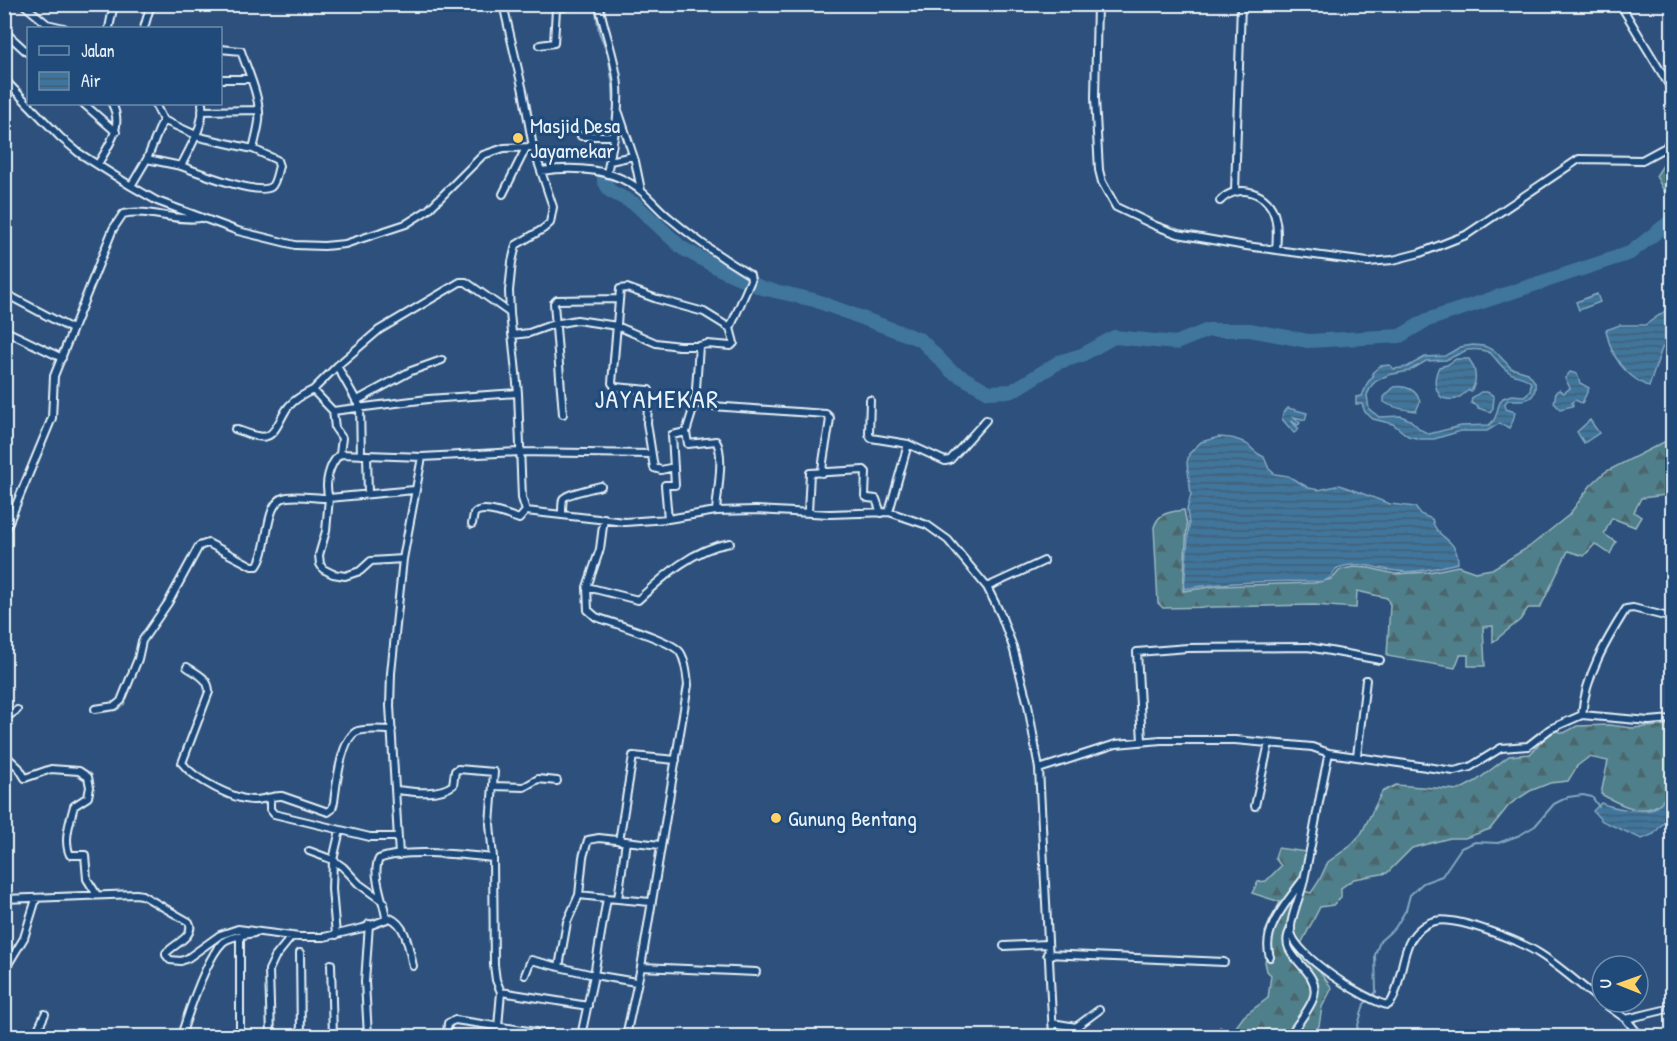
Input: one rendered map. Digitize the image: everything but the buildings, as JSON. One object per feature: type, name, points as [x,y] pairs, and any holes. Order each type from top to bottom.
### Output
[{"type":"street","points":[[4,11],[6,4]]},
{"type":"street","points":[[23,4],[47,24],[60,27]]},
{"type":"street","points":[[109,27],[114,4]]},
{"type":"street","points":[[144,27],[151,4]]},
{"type":"street","points":[[503,4],[523,91],[530,147],[553,207],[550,223],[516,245],[513,252],[509,291],[518,393],[522,498],[526,511]]},
{"type":"street","points":[[540,45],[555,43],[556,9],[576,4]]},
{"type":"street","points":[[599,4],[618,85],[618,110],[607,174]]},
{"type":"street","points":[[1097,4],[1095,98],[1099,170],[1113,204],[1155,226],[1178,234],[1276,250],[1384,262],[1410,256],[1466,235],[1579,159],[1642,160],[1666,147],[1672,136]]},
{"type":"street","points":[[1235,191],[1241,4]]},
{"type":"street","points":[[1620,4],[1672,90]]},
{"type":"street","points":[[4,31],[27,52]]},
{"type":"street","points":[[222,49],[241,51],[250,79],[259,120],[253,149]]},
{"type":"street","points":[[4,79],[27,103]]},
{"type":"street","points":[[222,79],[250,79]]},
{"type":"street","points":[[29,105],[79,153],[157,201],[238,231],[295,245],[345,244],[406,224],[428,210],[483,155],[504,148],[530,147]]},
{"type":"street","points":[[85,105],[116,132]]},
{"type":"street","points":[[98,164],[116,132],[117,117],[112,105]]},
{"type":"street","points":[[147,159],[181,166],[242,187],[264,189],[274,184],[279,163],[253,149],[196,135],[163,120],[156,105]]},
{"type":"street","points":[[181,166],[196,135],[202,107],[258,110]]},
{"type":"street","points":[[618,110],[633,156],[640,190]]},
{"type":"street","points":[[130,186],[147,159],[163,120]]},
{"type":"street","points":[[581,136],[614,136]]},
{"type":"street","points":[[503,194],[530,147]]},
{"type":"street","points":[[610,161],[633,156]]},
{"type":"street","points":[[541,171],[564,167],[585,168],[624,180],[640,190],[707,249],[750,275],[751,280],[730,328]]},
{"type":"street","points":[[1220,201],[1228,193],[1235,191],[1248,191],[1260,196],[1273,210],[1277,228],[1276,250]]},
{"type":"street","points":[[4,534],[52,418],[54,376],[113,229],[123,214],[134,212],[189,220],[203,218]]},
{"type":"street","points":[[235,429],[259,436],[271,434],[288,406],[303,394],[313,390],[379,330],[460,282],[466,282],[510,313]]},
{"type":"street","points":[[512,335],[529,333],[554,324],[577,320],[617,326],[656,343],[699,346],[733,345],[734,336],[730,328],[704,312],[657,300],[627,288],[620,289],[619,298],[617,326],[612,383],[615,387],[649,390],[647,423],[654,468],[657,470],[674,467]]},
{"type":"street","points":[[4,293],[72,329]]},
{"type":"street","points":[[563,414],[554,303],[557,300],[619,298]]},
{"type":"street","points":[[4,330],[62,358]]},
{"type":"street","points":[[699,346],[696,403],[687,432],[688,444],[716,441],[719,447],[720,467],[716,511]]},
{"type":"street","points":[[356,401],[411,371],[442,360]]},
{"type":"street","points":[[337,366],[360,407],[368,494]]},
{"type":"street","points":[[313,390],[333,411],[335,428],[342,438],[340,454],[335,459],[328,476],[329,498],[320,564],[323,569],[333,574],[345,576],[360,571],[371,561],[403,559]]},
{"type":"street","points":[[375,391],[380,406]]},
{"type":"street","points":[[333,411],[428,399],[518,393]]},
{"type":"street","points":[[870,400],[869,434],[871,438],[908,444],[945,461],[950,460],[986,420]]},
{"type":"street","points":[[696,403],[826,414],[830,418],[828,438],[823,452],[822,473]]},
{"type":"street","points":[[668,519],[665,485],[675,485],[672,435],[687,432]]},
{"type":"street","points":[[889,512],[908,444]]},
{"type":"street","points":[[340,454],[422,457],[519,452],[651,454]]},
{"type":"street","points":[[399,855],[391,673],[403,559],[414,490],[422,457]]},
{"type":"street","points":[[808,513],[810,473],[864,470],[866,472],[865,496],[876,499],[881,513]]},
{"type":"street","points":[[562,514],[563,499],[567,495],[601,486]]},
{"type":"street","points":[[95,709],[116,706],[121,702],[142,641],[168,603],[199,546],[208,543],[252,566],[257,566],[264,553],[270,519],[276,502],[285,497],[329,498],[414,490]]},
{"type":"street","points":[[472,524],[476,511],[485,510],[519,519],[526,511]]},
{"type":"street","points":[[526,511],[625,522],[668,519],[716,511],[889,512],[927,525],[948,540],[987,587],[1001,615],[1028,705],[1039,769],[1053,1036]]},
{"type":"street","points":[[604,518],[600,549],[587,587],[586,605],[591,614],[658,639],[680,652],[688,685],[626,1036]]},
{"type":"street","points":[[587,587],[639,600],[663,577],[691,558],[712,546],[730,543]]},
{"type":"street","points":[[987,587],[1044,561]]},
{"type":"street","points":[[1582,715],[1583,701],[1595,665],[1626,609],[1633,608],[1672,618]]},
{"type":"street","points":[[1142,741],[1137,652],[1188,648],[1308,647],[1380,660]]},
{"type":"street","points":[[187,667],[209,683],[209,692],[182,760],[183,766],[216,788],[248,800],[270,798],[275,795],[325,812],[330,811],[343,754],[353,734],[358,731],[392,730]]},
{"type":"street","points":[[1358,756],[1366,680]]},
{"type":"street","points":[[4,719],[17,710]]},
{"type":"street","points":[[1039,769],[1116,744],[1142,741],[1226,740],[1312,747],[1329,753],[1440,771],[1464,770],[1501,748],[1528,746],[1550,729],[1582,715],[1649,721],[1672,719]]},
{"type":"street","points":[[1255,807],[1269,743]]},
{"type":"street","points":[[1289,1036],[1314,998],[1315,989],[1308,972],[1288,949],[1286,937],[1291,929],[1304,879],[1329,753]]},
{"type":"street","points":[[4,754],[19,768],[25,778],[51,769],[79,771],[88,777],[90,787],[88,797],[75,806],[69,827],[67,849],[70,855],[85,855],[87,879],[97,895]]},
{"type":"street","points":[[618,899],[633,756],[676,760]]},
{"type":"street","points":[[397,790],[417,792],[446,790],[453,785],[458,769],[493,771],[490,824],[493,858],[494,965],[496,980],[501,992],[498,1027]]},
{"type":"street","points":[[493,786],[524,787],[538,779],[556,781]]},
{"type":"street","points":[[270,798],[270,809],[274,814],[370,837],[398,837]]},
{"type":"street","points":[[336,935],[332,889],[333,860],[340,830]]},
{"type":"street","points":[[559,967],[567,922],[579,895],[583,857],[588,840],[591,838],[660,845]]},
{"type":"street","points":[[309,851],[333,860],[384,902]]},
{"type":"street","points":[[386,918],[376,874],[376,864],[379,859],[399,855],[435,853],[493,858]]},
{"type":"street","points":[[1270,957],[1267,940],[1271,928],[1304,879]]},
{"type":"street","points":[[4,900],[142,894],[189,922],[191,930],[186,938],[166,953],[170,960],[188,958],[219,935],[230,930],[324,938],[363,928],[386,918],[399,924],[406,938],[413,966]]},
{"type":"street","points":[[579,895],[650,902]]},
{"type":"street","points":[[581,1036],[607,898]]},
{"type":"street","points":[[4,971],[24,938],[36,899]]},
{"type":"street","points":[[1291,929],[1293,940],[1328,972],[1364,995],[1388,1005],[1393,1002],[1403,956],[1410,941],[1425,925],[1441,920],[1479,928],[1527,946],[1550,960],[1590,992]]},
{"type":"street","points":[[368,1036],[366,982],[369,924]]},
{"type":"street","points":[[181,1036],[210,962],[222,943],[257,932]]},
{"type":"street","points":[[240,936],[240,1036]]},
{"type":"street","points":[[271,1036],[269,970],[275,957],[292,936]]},
{"type":"street","points":[[1004,946],[1047,944]]},
{"type":"street","points":[[300,953],[301,1036]]},
{"type":"street","points":[[1047,954],[1224,962]]},
{"type":"street","points":[[525,975],[531,960],[636,982]]},
{"type":"street","points":[[331,963],[333,1036]]},
{"type":"street","points":[[640,966],[756,972]]},
{"type":"street","points":[[501,992],[588,1006]]},
{"type":"street","points":[[1626,1018],[1672,1008]]},
{"type":"street","points":[[1052,1023],[1076,1027],[1099,1010]]},
{"type":"street","points":[[34,1036],[45,1014]]},
{"type":"street","points":[[1620,1014],[1640,1036]]},
{"type":"street","points":[[447,1036],[448,1023],[452,1020],[562,1036]]},
{"type":"green space","points":[[1672,151],[1672,206],[1656,176]]},
{"type":"green space","points":[[1672,438],[1672,502],[1666,495],[1641,498],[1634,512],[1641,517],[1635,527],[1612,518],[1604,534],[1616,542],[1610,554],[1595,544],[1584,556],[1568,551],[1540,608],[1528,608],[1520,620],[1493,642],[1493,626],[1483,627],[1485,666],[1468,666],[1468,655],[1460,655],[1455,668],[1387,656],[1390,605],[1387,598],[1357,591],[1356,608],[1314,605],[1163,608],[1158,603],[1154,527],[1159,518],[1170,512],[1184,510],[1187,525],[1183,591],[1217,586],[1314,583],[1332,579],[1340,570],[1353,567],[1395,574],[1429,572],[1458,566],[1475,572],[1492,569],[1529,547],[1569,515],[1591,485],[1605,472]]},
{"type":"green space","points":[[1609,725],[1632,728],[1672,725],[1672,788],[1658,805],[1642,809],[1634,808],[1601,794],[1608,761],[1589,757],[1577,766],[1568,781],[1550,783],[1530,791],[1510,804],[1490,829],[1465,838],[1450,838],[1412,848],[1387,873],[1354,879],[1341,888],[1341,897],[1333,905],[1320,907],[1300,946],[1332,988],[1322,1007],[1319,1026],[1312,1036],[1212,1036],[1213,1032],[1220,1027],[1229,1031],[1236,1027],[1244,1016],[1268,998],[1271,975],[1267,971],[1265,962],[1268,948],[1265,932],[1280,902],[1252,893],[1258,882],[1266,881],[1281,866],[1275,858],[1278,848],[1313,853],[1304,891],[1311,893],[1328,862],[1349,847],[1361,834],[1382,792],[1396,785],[1459,790],[1476,781],[1509,756],[1530,754],[1547,736],[1556,731],[1564,733],[1577,726]]},
{"type":"water","points":[[1597,294],[1600,302],[1579,310],[1576,302]]},
{"type":"water","points":[[1668,309],[1672,316],[1672,340],[1662,348],[1649,387],[1632,377],[1620,364],[1611,349],[1606,330],[1620,325],[1645,325]]},
{"type":"water","points":[[1484,346],[1495,351],[1511,368],[1528,373],[1535,382],[1534,394],[1531,397],[1524,400],[1508,400],[1505,403],[1506,409],[1515,412],[1509,428],[1500,423],[1487,431],[1461,431],[1434,439],[1420,439],[1408,436],[1393,424],[1373,419],[1365,412],[1362,404],[1356,404],[1356,397],[1362,396],[1368,382],[1373,377],[1372,373],[1380,366],[1390,365],[1394,369],[1407,367],[1425,357],[1445,356],[1460,347]],"holes":[[[1467,350],[1489,352],[1509,372],[1531,383],[1530,391],[1524,396],[1512,395],[1503,398],[1495,419],[1489,425],[1461,426],[1429,434],[1401,416],[1379,417],[1369,409],[1367,395],[1376,381],[1388,375],[1409,371],[1426,361],[1446,360]]]},
{"type":"water","points":[[1456,359],[1469,359],[1475,371],[1475,383],[1471,391],[1457,398],[1452,400],[1442,398],[1436,386],[1437,371],[1439,367]]},
{"type":"water","points":[[1570,372],[1577,374],[1580,383],[1589,388],[1582,403],[1575,400],[1572,402],[1573,406],[1560,409],[1554,403],[1556,392],[1559,390],[1564,393],[1570,388],[1565,378]]},
{"type":"water","points":[[1394,387],[1414,391],[1420,402],[1416,411],[1395,407],[1384,402],[1384,397]]},
{"type":"water","points":[[1481,392],[1494,396],[1493,408],[1490,412],[1471,403],[1472,398]]},
{"type":"water","points":[[1288,408],[1307,413],[1305,420],[1294,417],[1300,423],[1298,425],[1291,421],[1299,429],[1294,433],[1282,419],[1283,413]]},
{"type":"water","points":[[1590,420],[1599,433],[1584,443],[1577,432]]},
{"type":"water","points":[[1219,437],[1245,443],[1264,457],[1269,469],[1275,474],[1288,476],[1309,488],[1319,490],[1340,485],[1390,504],[1415,507],[1420,514],[1432,519],[1434,526],[1451,543],[1458,563],[1412,572],[1355,565],[1337,568],[1330,578],[1324,581],[1236,583],[1184,589],[1189,524],[1187,510],[1191,494],[1187,463],[1189,454],[1201,442]]},
{"type":"water","points":[[1672,788],[1672,812],[1654,834],[1642,839],[1602,821],[1593,811],[1601,803],[1627,809],[1653,809]]},
{"type":"waterway","points":[[595,4],[599,32],[608,54],[613,87],[614,107],[611,134]]},
{"type":"waterway","points":[[604,177],[610,191],[635,204],[682,248],[762,288],[814,300],[921,340],[951,371],[989,392],[1012,391],[1059,362],[1082,355],[1114,337],[1176,343],[1208,330],[1250,330],[1308,341],[1400,336],[1427,320],[1630,253],[1672,220]]},
{"type":"waterway","points":[[1315,1036],[1325,1031],[1335,1030],[1355,1036],[1364,1004],[1376,992],[1375,955],[1380,941],[1395,928],[1406,910],[1410,895],[1423,883],[1442,876],[1461,848],[1475,842],[1498,843],[1520,835],[1535,826],[1554,804],[1568,797],[1583,795],[1592,797],[1599,807]]},
{"type":"place","name":"Masjid Desa Jayamekar","points":[[518,138]]},
{"type":"place","name":"Gunung Bentang","points":[[776,818]]},
{"type":"district","name":"JAYAMEKAR","points":[[657,399]]}]
